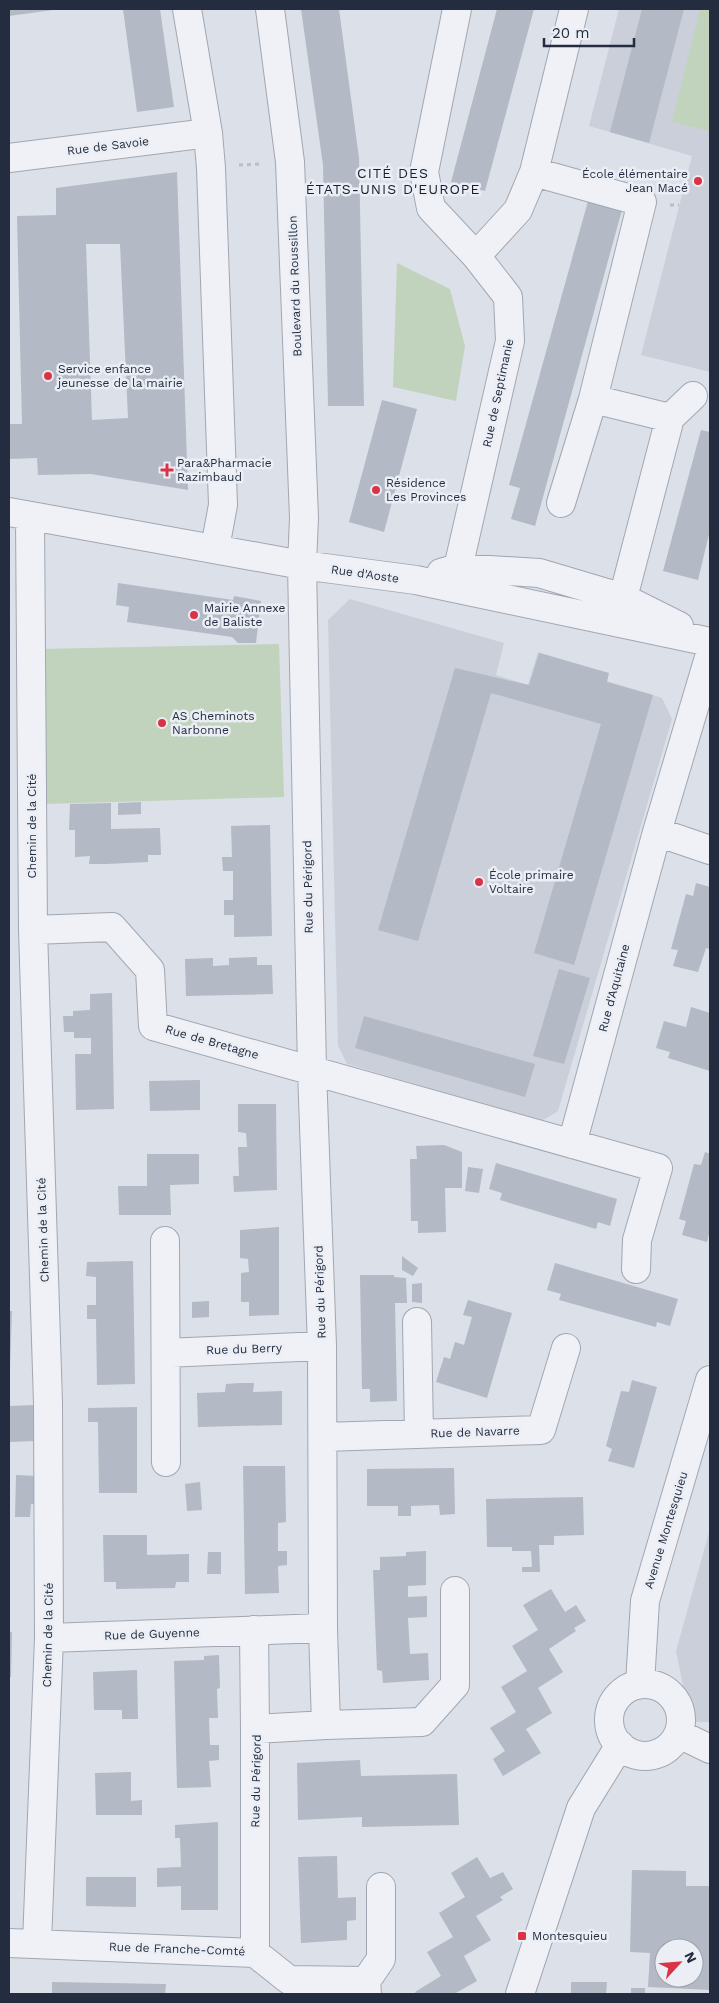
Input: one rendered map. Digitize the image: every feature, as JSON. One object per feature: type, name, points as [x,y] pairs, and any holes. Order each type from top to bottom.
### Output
[{"type":"street","points":[[187,9],[208,133],[211,168],[223,505],[215,548]]},
{"type":"street","name":"Boulevard du Roussillon","points":[[270,9],[290,162],[304,518],[302,565]]},
{"type":"street","name":"Rue de Septimanie","points":[[457,9],[424,172],[431,208],[476,256],[508,297],[510,341],[458,568]]},
{"type":"street","points":[[476,256],[518,210],[534,172],[574,9]]},
{"type":"street","name":"Rue de Savoie","points":[[9,158],[208,133]]},
{"type":"street","points":[[534,172],[642,202],[593,398],[561,503]]},
{"type":"street","points":[[623,598],[670,418],[693,396]]},
{"type":"street","points":[[593,398],[670,418]]},
{"type":"street","name":"Rue d'Aoste","points":[[19,515],[215,548],[302,565],[416,580],[458,568],[539,573],[623,598],[710,642]]},
{"type":"street","name":"Chemin de la Cité","points":[[19,515],[48,1403],[50,1638],[38,1943]]},
{"type":"street","name":"Rue du Périgord","points":[[255,1953],[255,1730],[326,1725],[323,1628],[322,1346],[312,1071],[302,565]]},
{"type":"street","points":[[416,580],[710,642]]},
{"type":"street","name":"Rue d'Aquitaine","points":[[572,1144],[657,832],[710,654]]},
{"type":"street","points":[[657,832],[710,850]]},
{"type":"street","name":"Rue de Bretagne","points":[[33,930],[112,927],[150,970],[153,1026],[312,1071]]},
{"type":"street","points":[[312,1071],[658,1168],[637,1240],[636,1269]]},
{"type":"street","points":[[165,1241],[166,1462]]},
{"type":"street","points":[[417,1322],[419,1434]]},
{"type":"street","name":"Rue du Berry","points":[[166,1353],[322,1346]]},
{"type":"street","name":"Rue de Navarre","points":[[323,1437],[541,1430],[566,1348]]},
{"type":"street","name":"Avenue Montesquieu","points":[[640,1684],[645,1601],[710,1380]]},
{"type":"street","points":[[326,1725],[422,1722],[455,1685],[454,1591]]},
{"type":"street","name":"Rue de Guyenne","points":[[50,1638],[323,1628]]},
{"type":"street","points":[[254,1630],[255,1730]]},
{"type":"street","points":[[640,1684],[657,1685],[669,1692],[678,1703],[682,1721],[679,1734],[672,1745],[651,1755],[630,1752],[620,1745],[610,1728],[611,1708],[617,1697],[627,1688],[640,1684]]},
{"type":"street","points":[[679,1734],[710,1749]]},
{"type":"street","points":[[520,1994],[581,1808],[620,1745]]},
{"type":"street","name":"Rue de Franche-Comté","points":[[9,1943],[255,1953],[289,1980],[367,1988],[381,1959],[381,1887]]},
{"type":"path","points":[[211,168],[290,162]]},
{"type":"shaded area","name":"École élémentaire Jean Macé","points":[[619,9],[710,9],[710,372],[641,355],[692,156],[589,126]]},
{"type":"shaded area","name":"École primaire Voltaire","points":[[350,599],[504,643],[496,675],[528,685],[538,652],[607,673],[607,681],[662,698],[672,719],[558,1111],[542,1121],[347,1064],[338,1046],[328,620]]},
{"type":"shaded area","points":[[710,1529],[710,1722],[694,1722],[685,1695],[676,1651]]},
{"type":"green space","points":[[700,9],[710,9],[710,131],[672,122]]},
{"type":"green space","points":[[397,263],[450,289],[465,346],[456,401],[393,387]]},
{"type":"green space","name":"AS Cheminots Narbonne","points":[[279,644],[284,797],[45,804],[40,649]]},
{"type":"building","points":[[9,9],[53,9],[53,10],[9,16]]},
{"type":"building","points":[[123,9],[160,9],[174,107],[137,112]]},
{"type":"building","points":[[301,9],[339,9],[359,158],[364,406],[328,406],[323,165]]},
{"type":"building","points":[[497,9],[534,9],[485,191],[451,182]]},
{"type":"building","points":[[642,9],[684,9],[649,143],[610,132]]},
{"type":"building","points":[[177,172],[188,490],[91,474],[38,475],[37,458],[9,459],[9,424],[22,424],[17,216],[56,215],[56,188]],"holes":[[[86,244],[120,244],[128,418],[92,420]]]},
{"type":"building","points":[[588,201],[622,210],[535,526],[511,519],[520,488],[509,485]]},
{"type":"building","name":"Résidence Les Provinces","points":[[382,400],[417,409],[384,532],[349,522]]},
{"type":"building","points":[[701,430],[710,432],[710,530],[698,580],[663,571]]},
{"type":"building","name":"Mairie Annexe de Baliste","points":[[118,583],[233,600],[234,596],[261,601],[256,643],[238,643],[232,637],[127,622],[129,607],[116,605]]},
{"type":"building","points":[[539,653],[609,673],[607,682],[653,695],[574,965],[534,953],[601,724],[491,693],[418,941],[378,930],[455,668],[529,685]]},
{"type":"building","points":[[141,802],[141,814],[118,815],[118,803]]},
{"type":"building","points":[[111,803],[111,829],[160,828],[161,855],[148,855],[148,862],[106,864],[89,864],[90,856],[75,857],[75,830],[69,830],[70,804]]},
{"type":"building","points":[[270,825],[272,936],[234,937],[234,915],[224,915],[224,900],[233,900],[233,871],[223,871],[222,857],[232,857],[231,826]]},
{"type":"building","points":[[696,883],[710,887],[710,949],[706,948],[698,972],[673,966],[678,950],[671,949],[686,894],[693,896]]},
{"type":"building","points":[[257,957],[257,965],[272,965],[273,994],[186,996],[185,959],[213,958],[213,966],[229,965],[229,958]]},
{"type":"building","points":[[559,969],[590,978],[564,1064],[533,1056]]},
{"type":"building","points":[[112,993],[114,1109],[76,1110],[75,1054],[91,1054],[91,1038],[74,1038],[74,1032],[64,1032],[63,1016],[73,1016],[73,1011],[90,1010],[90,994]]},
{"type":"building","points":[[691,1007],[710,1013],[710,1071],[668,1058],[670,1052],[656,1048],[664,1021],[686,1027]]},
{"type":"building","points":[[364,1016],[535,1064],[525,1097],[355,1048]]},
{"type":"building","points":[[200,1080],[200,1110],[150,1111],[149,1081]]},
{"type":"building","points":[[238,1104],[276,1104],[277,1190],[234,1192],[233,1176],[239,1176],[238,1147],[247,1147],[246,1133],[238,1132]]},
{"type":"building","points":[[444,1145],[462,1152],[462,1188],[445,1188],[446,1232],[418,1233],[418,1221],[411,1221],[410,1159],[417,1159],[416,1146]]},
{"type":"building","points":[[705,1152],[710,1154],[710,1230],[707,1242],[682,1235],[686,1221],[679,1219],[694,1164],[701,1165]]},
{"type":"building","points":[[147,1154],[199,1154],[199,1184],[170,1185],[171,1215],[119,1215],[118,1186],[147,1186]]},
{"type":"building","points":[[496,1163],[617,1199],[610,1226],[598,1222],[596,1229],[500,1200],[502,1193],[489,1189]]},
{"type":"building","points":[[468,1167],[483,1169],[479,1193],[465,1191]]},
{"type":"building","points":[[279,1227],[279,1315],[249,1316],[249,1302],[241,1302],[241,1273],[249,1272],[248,1259],[240,1258],[240,1230]]},
{"type":"building","points":[[402,1256],[418,1268],[413,1276],[402,1270]]},
{"type":"building","points":[[133,1261],[135,1384],[97,1385],[96,1319],[87,1319],[87,1305],[96,1305],[96,1277],[86,1276],[87,1262]]},
{"type":"building","points":[[555,1263],[678,1299],[670,1326],[657,1322],[656,1327],[559,1300],[561,1294],[547,1290]]},
{"type":"building","points":[[360,1275],[394,1275],[394,1277],[406,1278],[407,1303],[395,1303],[397,1401],[370,1402],[370,1389],[362,1389]]},
{"type":"building","points":[[422,1283],[422,1303],[412,1302],[412,1284]]},
{"type":"building","points":[[468,1300],[512,1313],[487,1398],[436,1382],[444,1357],[450,1359],[455,1342],[464,1345],[472,1317],[463,1315]]},
{"type":"building","points":[[209,1301],[209,1317],[192,1318],[192,1302]]},
{"type":"building","points":[[9,1311],[12,1311],[10,1368],[9,1368]]},
{"type":"building","points":[[632,1380],[657,1387],[634,1468],[608,1461],[612,1449],[606,1446],[621,1391],[629,1392]]},
{"type":"building","points":[[254,1383],[253,1392],[282,1391],[282,1425],[198,1427],[197,1393],[225,1392],[226,1384]]},
{"type":"building","points":[[35,1405],[36,1441],[9,1442],[9,1406]]},
{"type":"building","points":[[137,1407],[137,1493],[99,1493],[98,1422],[88,1422],[88,1408]]},
{"type":"building","points":[[243,1466],[285,1466],[286,1522],[278,1523],[278,1551],[287,1551],[287,1565],[278,1566],[279,1593],[245,1594]]},
{"type":"building","points":[[454,1468],[455,1514],[440,1515],[439,1505],[411,1506],[411,1516],[398,1516],[398,1506],[367,1506],[367,1469]]},
{"type":"building","points":[[16,1475],[37,1476],[36,1504],[31,1504],[30,1517],[15,1517]]},
{"type":"building","points":[[200,1482],[202,1510],[187,1511],[185,1484]]},
{"type":"building","points":[[583,1497],[584,1535],[554,1536],[554,1545],[539,1545],[540,1572],[522,1572],[522,1567],[532,1567],[531,1551],[512,1551],[512,1547],[487,1547],[486,1499]]},
{"type":"building","points":[[103,1535],[147,1535],[147,1555],[189,1554],[189,1582],[176,1582],[175,1588],[116,1589],[116,1582],[104,1582]]},
{"type":"building","points":[[426,1551],[426,1585],[408,1586],[408,1597],[427,1596],[427,1617],[408,1618],[410,1654],[428,1653],[429,1680],[383,1683],[382,1671],[377,1670],[373,1570],[380,1570],[380,1557],[406,1556],[406,1552]]},
{"type":"building","points":[[208,1552],[221,1552],[221,1574],[207,1574]]},
{"type":"building","points":[[551,1589],[565,1612],[576,1605],[586,1621],[574,1628],[576,1631],[549,1649],[563,1672],[538,1688],[552,1713],[526,1729],[541,1753],[503,1776],[493,1759],[505,1751],[490,1728],[516,1712],[501,1687],[527,1671],[512,1646],[538,1630],[523,1605]]},
{"type":"building","points":[[9,1632],[12,1632],[11,1677],[9,1677]]},
{"type":"building","points":[[219,1655],[220,1688],[217,1689],[218,1718],[209,1718],[210,1745],[219,1745],[219,1760],[209,1761],[211,1787],[177,1788],[174,1661],[204,1660],[204,1656]]},
{"type":"building","points":[[137,1670],[138,1719],[122,1719],[122,1710],[94,1710],[93,1672]]},
{"type":"building","points":[[360,1760],[361,1776],[457,1774],[459,1825],[362,1827],[362,1817],[298,1820],[297,1763]]},
{"type":"building","points":[[131,1772],[131,1801],[142,1800],[142,1815],[96,1815],[95,1773]]},
{"type":"building","points":[[218,1822],[218,1910],[181,1910],[181,1886],[157,1887],[157,1868],[181,1867],[180,1838],[175,1838],[175,1825]]},
{"type":"building","points":[[337,1856],[338,1898],[356,1897],[356,1920],[347,1921],[347,1940],[301,1943],[298,1857]]},
{"type":"building","points":[[477,1857],[490,1878],[503,1872],[513,1889],[500,1897],[503,1900],[476,1916],[491,1940],[464,1956],[477,1981],[454,1994],[416,1994],[415,1992],[441,1976],[427,1952],[453,1937],[439,1913],[465,1897],[451,1873]]},
{"type":"building","points":[[632,1870],[686,1871],[686,1886],[710,1886],[710,1990],[669,1988],[704,1988],[704,1938],[654,1938],[654,1987],[648,1987],[650,1953],[630,1952]]},
{"type":"building","points":[[86,1877],[136,1877],[136,1907],[86,1906]]},
{"type":"building","points":[[52,1982],[166,1984],[165,1994],[52,1994]]},
{"type":"building","points":[[571,1982],[607,1982],[606,1994],[571,1994]]},
{"type":"building","points":[[631,1988],[645,1988],[645,1994],[631,1994]]},
{"type":"place","name":"École élémentaire Jean Macé","points":[[698,181]]},
{"type":"place","name":"Service enfance jeunesse de la mairie","points":[[48,376]]},
{"type":"place","name":"Para&Pharmacie Razimbaud","points":[[167,470]]},
{"type":"place","name":"Résidence Les Provinces","points":[[376,490]]},
{"type":"place","name":"Mairie Annexe de Baliste","points":[[194,615]]},
{"type":"place","name":"AS Cheminots Narbonne","points":[[162,723]]},
{"type":"place","name":"École primaire Voltaire","points":[[479,882]]},
{"type":"place","name":"Montesquieu","points":[[522,1936]]},
{"type":"district","name":"CITÉ DES ÉTATS-UNIS D'EUROPE","points":[[393,182]]}]
